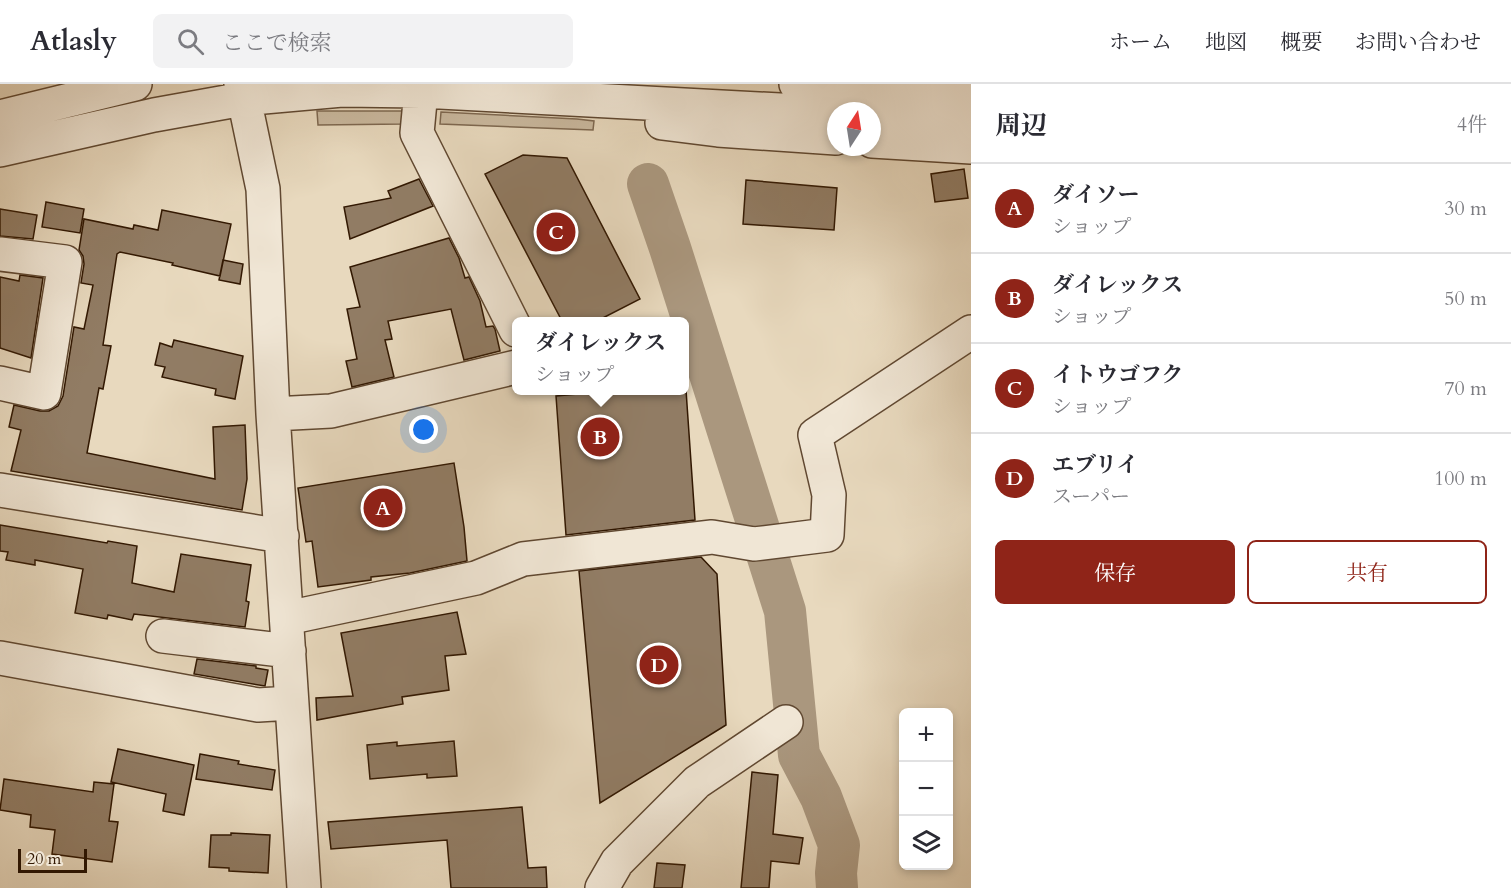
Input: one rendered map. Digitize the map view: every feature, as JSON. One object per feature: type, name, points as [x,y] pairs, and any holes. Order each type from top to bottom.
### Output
[{"type":"street","points":[[2,115],[135,84]]},
{"type":"street","points":[[796,84],[971,96]]},
{"type":"street","points":[[421,91],[417,133],[512,322]]},
{"type":"street","points":[[0,150],[154,115],[242,92],[421,91],[827,112]]},
{"type":"street","points":[[242,92],[263,189],[273,414],[304,888]]},
{"type":"street","points":[[565,99],[628,118],[718,130],[827,137]]},
{"type":"street","points":[[881,117],[971,122]]},
{"type":"street","points":[[881,142],[971,147]]},
{"type":"street","points":[[0,254],[65,262],[44,393],[0,383]]},
{"type":"street","points":[[287,618],[476,578],[523,559],[712,537],[767,542],[827,535],[829,495],[815,435],[971,332]]},
{"type":"street","points":[[273,414],[332,411],[512,368]]},
{"type":"street","points":[[0,490],[282,536]]},
{"type":"street","points":[[163,636],[289,651]]},
{"type":"street","points":[[0,658],[258,705],[291,703]]},
{"type":"street","points":[[602,888],[617,862],[697,782],[786,722]]},
{"type":"shaded area","points":[[317,111],[403,111],[403,124],[318,125]]},
{"type":"shaded area","points":[[441,112],[594,121],[593,130],[440,124]]},
{"type":"building","points":[[523,155],[567,158],[640,299],[605,317],[560,317],[485,174]]},
{"type":"building","points":[[964,169],[968,198],[935,202],[931,174]]},
{"type":"building","points":[[419,179],[433,206],[350,239],[344,207],[391,198],[388,191]]},
{"type":"building","points":[[746,180],[837,188],[834,230],[743,224]]},
{"type":"building","points":[[46,202],[84,209],[80,233],[42,227]]},
{"type":"building","points":[[0,209],[37,215],[33,239],[0,236]]},
{"type":"building","points":[[162,210],[231,224],[220,276],[172,265],[173,263],[120,252],[117,254],[103,345],[111,346],[103,389],[99,388],[87,453],[215,479],[213,427],[245,425],[247,479],[242,510],[11,471],[21,430],[9,427],[14,405],[40,411],[49,411],[58,406],[63,396],[74,327],[84,329],[93,285],[81,283],[84,264],[79,250],[84,219],[133,229],[134,225],[158,230]]},
{"type":"building","points":[[449,238],[459,258],[465,278],[469,277],[480,301],[486,327],[493,326],[495,329],[500,351],[464,360],[451,309],[388,321],[392,339],[385,340],[394,377],[352,387],[346,361],[357,359],[347,309],[360,307],[350,267]]},
{"type":"building","points":[[223,260],[243,264],[240,284],[219,280]]},
{"type":"building","points":[[20,275],[43,278],[31,358],[0,348],[0,277],[19,281]]},
{"type":"building","points":[[174,340],[243,356],[235,399],[215,395],[216,389],[162,377],[165,367],[155,365],[160,343],[172,347]]},
{"type":"building","points":[[686,395],[695,520],[566,535],[556,396]]},
{"type":"building","points":[[454,463],[467,561],[410,573],[371,577],[371,580],[318,587],[312,541],[306,542],[298,488]]},
{"type":"building","points":[[0,525],[137,546],[132,583],[174,592],[181,554],[251,565],[245,627],[134,614],[132,620],[108,615],[107,619],[75,613],[83,569],[35,560],[35,565],[6,560],[8,552],[0,551]]},
{"type":"building","points":[[701,557],[717,574],[726,725],[600,803],[579,571]]},
{"type":"building","points":[[457,612],[466,654],[445,656],[449,690],[402,697],[403,704],[317,720],[316,698],[353,696],[341,633]]},
{"type":"building","points":[[197,659],[256,666],[256,668],[268,670],[265,686],[194,674]]},
{"type":"building","points":[[454,741],[457,776],[427,778],[427,774],[370,779],[367,745],[397,742],[397,746]]},
{"type":"building","points":[[118,749],[194,765],[184,815],[163,811],[166,794],[111,782]]},
{"type":"building","points":[[200,754],[239,761],[238,764],[275,770],[272,790],[196,779]]},
{"type":"building","points":[[752,772],[778,775],[773,834],[803,838],[799,864],[771,861],[769,888],[741,888]]},
{"type":"building","points":[[4,779],[93,792],[94,782],[114,784],[109,821],[118,822],[112,862],[52,854],[55,830],[30,827],[31,815],[0,810]]},
{"type":"building","points":[[522,807],[528,868],[546,867],[547,888],[451,888],[447,840],[331,849],[328,822]]},
{"type":"building","points":[[231,833],[270,835],[268,873],[229,871],[229,868],[209,867],[211,835],[231,835]]},
{"type":"building","points":[[657,863],[685,865],[682,888],[654,888]]},
{"type":"waterway","points":[[648,184],[785,611],[799,755],[821,797],[839,845],[837,888]]},
{"type":"place","name":"イトウゴフク","points":[[556,232]]},
{"type":"place","name":"ダイレックス","points":[[600,437]]},
{"type":"place","name":"ダイソー","points":[[383,508]]},
{"type":"place","name":"エブリイ","points":[[659,665]]}]
